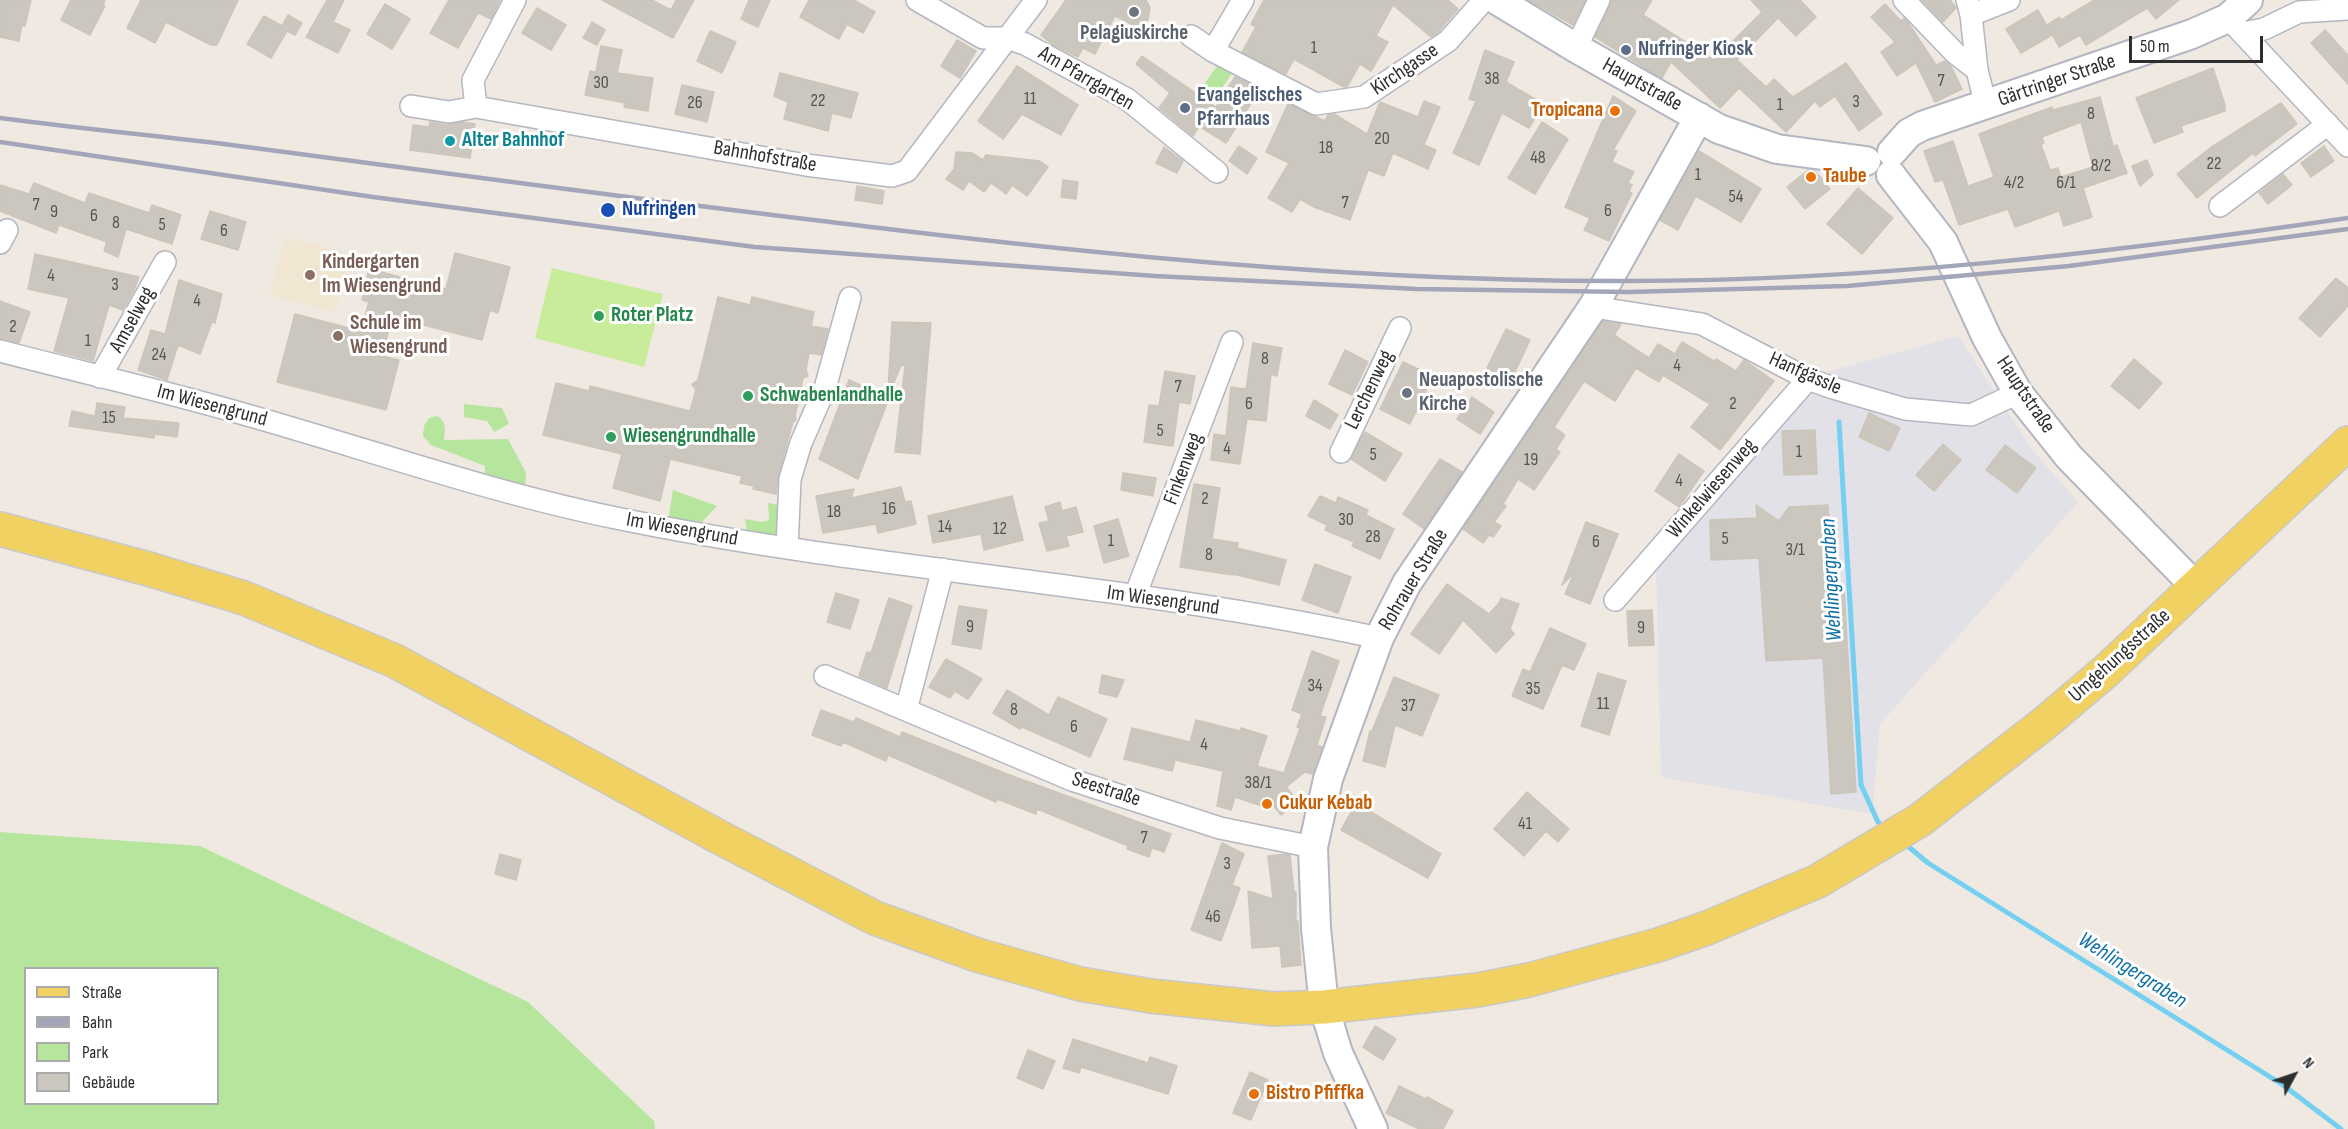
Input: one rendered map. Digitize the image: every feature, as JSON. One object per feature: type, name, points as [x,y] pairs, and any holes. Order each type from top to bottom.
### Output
[{"type":"main road","name":"Umgehungsstraße","points":[[0,529],[152,570],[244,598],[395,661],[719,837],[875,918],[977,955],[1080,984],[1151,996],[1274,1009],[1324,1007],[1478,990],[1529,980],[1658,945],[1707,928],[1818,881],[1920,820],[2046,722],[2106,671],[2348,443]]},
{"type":"street","points":[[476,107],[473,80],[515,0]]},
{"type":"street","name":"Am Pfarrgarten","points":[[916,0],[983,38],[1007,38],[1025,44],[1127,99],[1217,172]]},
{"type":"street","name":"Bahnhofstraße","points":[[411,106],[449,112],[476,107],[806,165],[892,176],[907,171],[1036,0]]},
{"type":"street","points":[[1213,51],[1244,0]]},
{"type":"street","name":"Kirchgasse","points":[[1191,36],[1213,51],[1316,104],[1364,98],[1448,41],[1484,0]]},
{"type":"street","name":"Hauptstraße","points":[[1497,0],[1576,48],[1719,129],[1777,149],[1883,162],[1943,242],[1988,338],[2018,393],[2069,457],[2196,587]]},
{"type":"street","points":[[1576,48],[1599,0]]},
{"type":"street","points":[[1904,0],[1955,53],[1977,70]]},
{"type":"street","points":[[1986,106],[1977,70],[1969,7],[2009,0]]},
{"type":"street","points":[[2240,17],[2264,29],[2299,12],[2348,9]]},
{"type":"street","points":[[2240,17],[2348,146]]},
{"type":"street","name":"Gärtringer Straße","points":[[1883,162],[1909,133],[1922,126],[1986,106],[2240,17]]},
{"type":"street","name":"Rohrauer Straße","points":[[1373,1129],[1338,1053],[1324,1007],[1316,928],[1313,847],[1328,779],[1379,638],[1407,583],[1593,307],[1699,117]]},
{"type":"street","points":[[2220,206],[2328,124]]},
{"type":"street","name":"Amselweg","points":[[100,377],[165,262]]},
{"type":"street","points":[[787,548],[790,479],[801,443],[825,388],[850,298]]},
{"type":"street","name":"Hanfgässle","points":[[1593,307],[1702,324],[1808,379],[1905,409],[1971,415],[2018,393]]},
{"type":"street","name":"Lerchenweg","points":[[1341,452],[1400,328]]},
{"type":"street","name":"Finkenweg","points":[[1135,596],[1232,342]]},
{"type":"street","name":"Im Wiesengrund","points":[[0,351],[237,412],[463,480],[617,519],[787,548],[1280,618],[1379,638]]},
{"type":"street","name":"Winkelwiesenweg","points":[[1616,600],[1808,379]]},
{"type":"street","points":[[906,710],[944,569]]},
{"type":"street","name":"Seestraße","points":[[825,676],[1081,783],[1221,828],[1313,847]]},
{"type":"shaded area","name":"Kindergarten Im Wiesengrund","points":[[285,237],[350,254],[335,312],[270,295]]},
{"type":"shaded area","points":[[1958,336],[2032,449],[2078,502],[1880,724],[1872,814],[1661,777],[1656,561],[1823,373]]},
{"type":"green space","points":[[1219,63],[1233,72],[1213,101],[1199,92]]},
{"type":"green space","name":"Roter Platz","points":[[552,268],[663,294],[644,367],[535,338]]},
{"type":"green space","points":[[464,404],[502,408],[509,424],[494,432],[487,421],[464,417]]},
{"type":"green space","points":[[438,416],[444,424],[444,440],[508,439],[526,473],[525,488],[485,478],[485,466],[431,445],[423,436],[424,426],[429,418]]},
{"type":"green space","points":[[673,490],[717,506],[697,527],[668,522]]},
{"type":"green space","points":[[768,503],[781,505],[779,534],[766,536],[747,532],[745,519],[761,522],[769,520]]},
{"type":"green space","points":[[0,832],[200,846],[528,1002],[654,1121],[655,1129],[0,1129]]},
{"type":"building","points":[[0,0],[31,0],[19,41],[0,37]]},
{"type":"building","points":[[71,0],[105,0],[103,5],[105,6],[90,35],[61,20]]},
{"type":"building","points":[[141,0],[238,0],[217,45],[211,45],[166,22],[155,43],[127,28]]},
{"type":"building","points":[[327,0],[344,0],[333,22],[350,30],[338,53],[306,37]]},
{"type":"building","points":[[449,0],[500,0],[491,19],[478,13],[458,48],[430,33]]},
{"type":"building","points":[[602,0],[652,0],[671,10],[676,0],[694,0],[673,38]]},
{"type":"building","points":[[749,0],[770,0],[758,27],[741,19]]},
{"type":"building","points":[[809,0],[854,0],[875,12],[863,33],[847,24],[839,39],[800,17]]},
{"type":"building","points":[[1066,0],[1146,0],[1150,8],[1148,20],[1135,26],[1115,16],[1095,54],[1083,48],[1078,57],[1053,45],[1041,35]]},
{"type":"building","points":[[1264,0],[1448,0],[1458,9],[1431,37],[1393,5],[1376,36],[1388,42],[1371,71],[1360,64],[1347,87],[1344,87],[1294,59],[1286,74],[1242,52],[1256,27],[1251,24]]},
{"type":"building","points":[[1529,0],[1585,0],[1573,25]]},
{"type":"building","points":[[1612,0],[1652,0],[1643,15],[1714,60],[1762,12],[1751,0],[1800,0],[1816,17],[1796,36],[1778,18],[1737,60],[1766,87],[1774,79],[1793,97],[1846,63],[1882,114],[1859,131],[1835,96],[1820,107],[1815,101],[1786,132],[1739,88],[1720,108],[1671,62],[1662,78],[1595,37]]},
{"type":"building","points":[[1922,0],[1950,0],[1956,8],[1943,22]]},
{"type":"building","points":[[2094,0],[2179,0],[2156,19],[2147,8],[2086,45],[2080,35],[2059,47],[2047,25],[2059,17],[2061,20]]},
{"type":"building","points":[[385,4],[410,19],[392,49],[367,34]]},
{"type":"building","points":[[1885,4],[1901,21],[1904,18],[1907,21],[1936,65],[1945,61],[1951,66],[1962,89],[1935,102],[1916,63],[1897,76],[1881,52],[1895,42],[1871,17]]},
{"type":"building","points":[[537,8],[566,25],[551,50],[522,33]]},
{"type":"building","points":[[2038,10],[2052,35],[2021,53],[2006,29]]},
{"type":"building","points":[[288,15],[302,23],[295,35],[287,31],[271,58],[247,44],[264,16],[282,26]]},
{"type":"building","points":[[592,22],[605,30],[597,45],[583,38]]},
{"type":"building","points":[[2325,30],[2348,55],[2348,84],[2311,43]]},
{"type":"building","points":[[710,31],[736,42],[722,73],[697,61]]},
{"type":"building","points":[[957,40],[976,51],[960,78],[941,66]]},
{"type":"building","points":[[601,46],[622,50],[617,73],[653,78],[648,111],[624,107],[625,103],[585,95],[590,71],[596,72]]},
{"type":"building","points":[[1485,50],[1514,62],[1506,82],[1543,104],[1529,128],[1502,113],[1479,165],[1453,153],[1476,101],[1469,99]]},
{"type":"building","points":[[1142,56],[1216,107],[1235,77],[1260,89],[1226,143],[1199,126],[1193,136],[1159,108],[1170,93],[1136,64]]},
{"type":"building","points":[[1017,66],[1078,105],[1061,135],[1022,114],[1003,139],[978,121]]},
{"type":"building","points":[[2213,68],[2225,111],[2181,126],[2183,132],[2154,143],[2136,98]]},
{"type":"building","points":[[780,73],[858,93],[851,118],[832,113],[828,131],[784,119],[788,102],[774,96]]},
{"type":"building","points":[[682,85],[714,92],[707,122],[675,114]]},
{"type":"building","points":[[1613,96],[1636,111],[1613,150],[1617,151],[1612,162],[1634,172],[1628,183],[1632,185],[1629,192],[1632,193],[1609,241],[1584,230],[1590,218],[1565,207]]},
{"type":"building","points":[[2100,97],[2113,146],[2117,145],[2127,173],[2083,188],[2092,217],[2064,226],[2059,211],[2015,227],[2008,209],[1959,225],[1943,180],[1935,182],[1924,151],[1953,141],[1968,186],[1994,177],[1979,134],[2052,107],[2053,110]],"holes":[[[2081,122],[2093,167],[2061,177],[2058,168],[2050,170],[2041,145],[2044,143],[2042,137]]]},
{"type":"building","points":[[1424,101],[1440,107],[1424,145],[1436,150],[1428,169],[1393,153],[1384,176],[1368,170],[1350,220],[1314,207],[1300,199],[1292,212],[1268,198],[1289,163],[1266,152],[1288,104],[1325,121],[1328,115],[1334,114],[1367,134],[1380,102],[1418,117]]},
{"type":"building","points":[[2281,103],[2297,124],[2255,156],[2253,153],[2197,198],[2177,174],[2210,148]]},
{"type":"building","name":"Alter Bahnhof","points":[[430,122],[447,125],[463,122],[475,124],[470,158],[410,150],[413,125],[429,127]]},
{"type":"building","points":[[1542,122],[1568,139],[1535,194],[1508,178]]},
{"type":"building","points":[[1239,146],[1257,158],[1247,174],[1229,161]]},
{"type":"building","points":[[2324,146],[2334,161],[2311,177],[2301,163]]},
{"type":"building","points":[[1164,147],[1183,161],[1177,173],[1156,163]]},
{"type":"building","points":[[1699,151],[1761,189],[1741,222],[1696,196],[1678,230],[1660,220]]},
{"type":"building","points":[[956,152],[972,153],[983,160],[986,155],[1040,161],[1048,167],[1027,196],[1012,185],[1006,194],[991,183],[984,192],[969,181],[963,190],[946,179],[954,169]]},
{"type":"building","points":[[2147,160],[2153,175],[2140,186],[2132,166]]},
{"type":"building","points":[[1808,170],[1815,171],[1830,189],[1805,209],[1787,187]]},
{"type":"building","points":[[2283,174],[2292,185],[2268,204],[2259,193]]},
{"type":"building","points":[[1063,180],[1078,182],[1076,199],[1061,197]]},
{"type":"building","points":[[34,183],[85,203],[89,193],[149,213],[152,205],[181,215],[172,244],[126,229],[118,257],[104,251],[107,242],[59,225],[56,233],[0,211],[0,185],[29,194]]},
{"type":"building","points":[[857,186],[884,191],[882,204],[855,200]]},
{"type":"building","points":[[1858,188],[1893,218],[1862,254],[1827,224]]},
{"type":"building","points":[[210,211],[246,222],[238,250],[201,239]]},
{"type":"building","name":"Schule im Wiesengrund","points":[[455,253],[510,267],[498,313],[490,310],[482,340],[392,317],[382,356],[399,360],[386,410],[277,382],[295,314],[361,331],[369,302],[362,300],[369,269],[446,289]]},
{"type":"building","points":[[35,254],[139,277],[123,310],[109,305],[93,361],[54,351],[69,298],[28,289]]},
{"type":"building","points":[[2336,278],[2348,288],[2348,306],[2320,337],[2299,318]]},
{"type":"building","points":[[179,280],[222,294],[215,323],[212,322],[200,354],[178,345],[167,380],[138,370],[151,330],[165,334]]},
{"type":"building","name":"Schwabenlandhalle","points":[[718,297],[750,305],[752,297],[814,312],[811,326],[828,329],[821,355],[809,353],[806,370],[808,376],[803,378],[800,393],[802,398],[798,403],[796,420],[793,422],[778,476],[776,494],[753,489],[754,486],[740,483],[742,476],[670,459],[660,501],[613,488],[622,454],[543,435],[556,383],[589,391],[590,386],[690,411],[696,390],[692,384],[698,380]]},
{"type":"building","points":[[0,301],[30,312],[19,343],[0,339]]},
{"type":"building","points":[[1603,321],[1621,324],[1614,335],[1649,358],[1658,344],[1675,354],[1682,342],[1736,371],[1744,360],[1774,381],[1720,450],[1691,427],[1710,404],[1663,375],[1659,382],[1636,368],[1615,401],[1584,381],[1554,427],[1565,435],[1556,449],[1560,452],[1534,490],[1518,479],[1503,504],[1506,506],[1494,522],[1501,526],[1493,537],[1489,535],[1483,543],[1463,529]]},
{"type":"building","points":[[892,322],[931,323],[920,454],[895,452],[905,366],[901,365],[891,390],[888,390]]},
{"type":"building","points":[[1506,329],[1530,340],[1511,380],[1487,368]]},
{"type":"building","points":[[1253,343],[1282,348],[1277,376],[1271,374],[1266,421],[1247,419],[1240,464],[1211,460],[1214,434],[1226,436],[1231,387],[1246,389]]},
{"type":"building","points":[[1345,350],[1368,362],[1352,395],[1329,384]]},
{"type":"building","points":[[2134,359],[2162,383],[2139,409],[2111,386]]},
{"type":"building","name":"Neuapostolische Kirche","points":[[1403,362],[1433,376],[1410,424],[1380,409]]},
{"type":"building","points":[[1165,371],[1195,376],[1190,404],[1179,402],[1173,446],[1144,442],[1149,405],[1159,406]]},
{"type":"building","points":[[849,380],[889,398],[858,479],[819,459]]},
{"type":"building","points":[[1472,397],[1494,412],[1480,434],[1457,419]]},
{"type":"building","points":[[1314,400],[1338,415],[1330,429],[1306,416]]},
{"type":"building","points":[[97,403],[125,407],[123,418],[179,423],[177,437],[155,434],[155,430],[154,438],[69,426],[72,411],[95,416]]},
{"type":"building","points":[[1869,413],[1900,428],[1889,451],[1859,437]]},
{"type":"building","points":[[1815,430],[1817,474],[1784,475],[1782,431]]},
{"type":"building","points":[[1365,432],[1402,454],[1385,481],[1351,459]]},
{"type":"building","points":[[1943,444],[1961,460],[1934,491],[1916,475]]},
{"type":"building","points":[[2005,445],[2036,468],[2017,493],[1986,470]]},
{"type":"building","points":[[1679,454],[1704,471],[1679,507],[1655,491]]},
{"type":"building","points":[[1440,459],[1462,472],[1424,529],[1403,514]]},
{"type":"building","points":[[1123,473],[1156,478],[1153,496],[1121,490]]},
{"type":"building","points":[[1194,484],[1220,488],[1212,539],[1238,543],[1237,548],[1286,560],[1279,585],[1233,574],[1180,567]]},
{"type":"building","points":[[901,487],[905,502],[911,501],[916,524],[878,533],[876,524],[823,533],[816,496],[854,489],[851,498]]},
{"type":"building","points":[[1012,496],[1023,540],[984,550],[981,534],[933,543],[928,516]]},
{"type":"building","points":[[1320,496],[1336,503],[1338,497],[1368,510],[1366,515],[1394,529],[1380,559],[1352,546],[1354,542],[1325,530],[1327,525],[1308,516]]},
{"type":"building","points":[[1060,502],[1062,511],[1076,507],[1083,532],[1066,536],[1069,546],[1047,551],[1039,523],[1049,521],[1045,507]]},
{"type":"building","points":[[1756,505],[1779,521],[1789,507],[1828,505],[1834,591],[1844,590],[1856,792],[1831,794],[1823,658],[1766,661],[1759,558],[1711,560],[1710,520],[1757,518]]},
{"type":"building","points":[[1118,519],[1129,556],[1104,563],[1094,526]]},
{"type":"building","points":[[1586,522],[1618,534],[1590,604],[1565,594],[1574,573],[1562,585]]},
{"type":"building","points":[[1315,564],[1351,577],[1338,613],[1302,600]]},
{"type":"building","points":[[1447,584],[1489,614],[1501,598],[1519,604],[1510,629],[1514,634],[1496,653],[1463,620],[1439,654],[1411,634]]},
{"type":"building","points":[[836,593],[859,600],[850,629],[827,622]]},
{"type":"building","points":[[889,598],[912,606],[887,688],[859,676],[867,652],[871,653]]},
{"type":"building","points":[[959,606],[987,610],[981,649],[952,644]]},
{"type":"building","points":[[1652,610],[1654,645],[1629,646],[1627,611]]},
{"type":"building","points":[[1550,628],[1586,644],[1574,670],[1562,665],[1543,709],[1512,696],[1523,669],[1530,672]]},
{"type":"building","points":[[1312,651],[1339,661],[1320,716],[1326,717],[1317,745],[1322,747],[1312,774],[1305,772],[1286,787],[1298,802],[1281,815],[1269,800],[1262,806],[1235,797],[1231,810],[1217,806],[1223,771],[1175,760],[1172,771],[1124,759],[1132,728],[1190,742],[1196,720],[1240,731],[1241,728],[1267,736],[1257,766],[1284,773],[1300,728],[1297,727],[1302,714],[1292,710]]},
{"type":"building","points":[[946,659],[982,679],[968,699],[955,691],[950,698],[929,687]]},
{"type":"building","points":[[1598,673],[1626,681],[1609,735],[1581,726]]},
{"type":"building","points":[[1102,675],[1124,680],[1117,697],[1099,693]]},
{"type":"building","points":[[1394,677],[1439,695],[1422,736],[1395,725],[1385,767],[1363,761],[1370,731],[1372,731]]},
{"type":"building","points":[[1007,690],[1049,715],[1058,697],[1107,719],[1090,757],[1022,727],[1020,729],[993,713]]},
{"type":"building","points":[[821,710],[854,722],[856,718],[900,737],[902,732],[1007,774],[1171,834],[1164,852],[1152,848],[1149,857],[1127,849],[1128,846],[1037,809],[1036,814],[997,799],[996,802],[888,755],[886,761],[843,742],[841,746],[812,735]]},
{"type":"building","points":[[1527,792],[1569,829],[1558,842],[1546,831],[1524,856],[1494,829]]},
{"type":"building","points":[[1356,803],[1441,854],[1428,878],[1341,830]]},
{"type":"building","points":[[1222,843],[1244,854],[1232,885],[1240,888],[1221,941],[1191,930]]},
{"type":"building","points":[[500,854],[521,860],[516,880],[495,874]]},
{"type":"building","points":[[1290,855],[1294,892],[1296,892],[1296,921],[1298,921],[1301,965],[1282,967],[1280,946],[1252,948],[1248,891],[1273,899],[1268,856]]},
{"type":"building","points":[[1375,1026],[1396,1039],[1383,1060],[1363,1047]]},
{"type":"building","points":[[1073,1039],[1148,1063],[1150,1057],[1177,1066],[1168,1094],[1081,1067],[1079,1073],[1063,1068]]},
{"type":"building","points":[[1028,1050],[1055,1061],[1043,1089],[1017,1078]]},
{"type":"building","points":[[1250,1072],[1268,1080],[1251,1120],[1233,1113]]},
{"type":"building","points":[[1399,1086],[1453,1111],[1443,1129],[1419,1129],[1386,1113]]},
{"type":"waterway","name":"Wehlingergraben","points":[[1839,422],[1861,785],[1878,822],[1884,827]]},
{"type":"waterway","name":"Wehlingergraben","points":[[1904,843],[1928,863],[2283,1085],[2341,1129]]},
{"type":"railway","points":[[0,118],[224,144],[900,231],[1263,267],[1385,275],[1628,281],[1809,276],[1989,263],[2169,243],[2348,218]]},
{"type":"railway","points":[[0,142],[373,197],[755,247],[1155,276],[1417,289],[1629,292],[1847,286],[2069,266],[2348,229]]},
{"type":"place","name":"Pelagiuskirche","points":[[1134,12]]},
{"type":"place","name":"Nufringer Kiosk","points":[[1626,50]]},
{"type":"place","name":"Evangelisches Pfarrhaus","points":[[1185,108]]},
{"type":"place","name":"Tropicana","points":[[1615,111]]},
{"type":"place","name":"Alter Bahnhof","points":[[450,141]]},
{"type":"place","name":"Taube","points":[[1811,177]]},
{"type":"place","name":"Nufringen","points":[[608,210]]},
{"type":"place","name":"Kindergarten Im Wiesengrund","points":[[310,275]]},
{"type":"place","name":"Roter Platz","points":[[599,316]]},
{"type":"place","name":"Schule im Wiesengrund","points":[[338,336]]},
{"type":"place","name":"Neuapostolische Kirche","points":[[1407,393]]},
{"type":"place","name":"Schwabenlandhalle","points":[[748,396]]},
{"type":"place","name":"Wiesengrundhalle","points":[[611,437]]},
{"type":"place","name":"Cukur Kebab","points":[[1267,804]]},
{"type":"place","name":"Bistro Pfiffka","points":[[1254,1094]]}]
